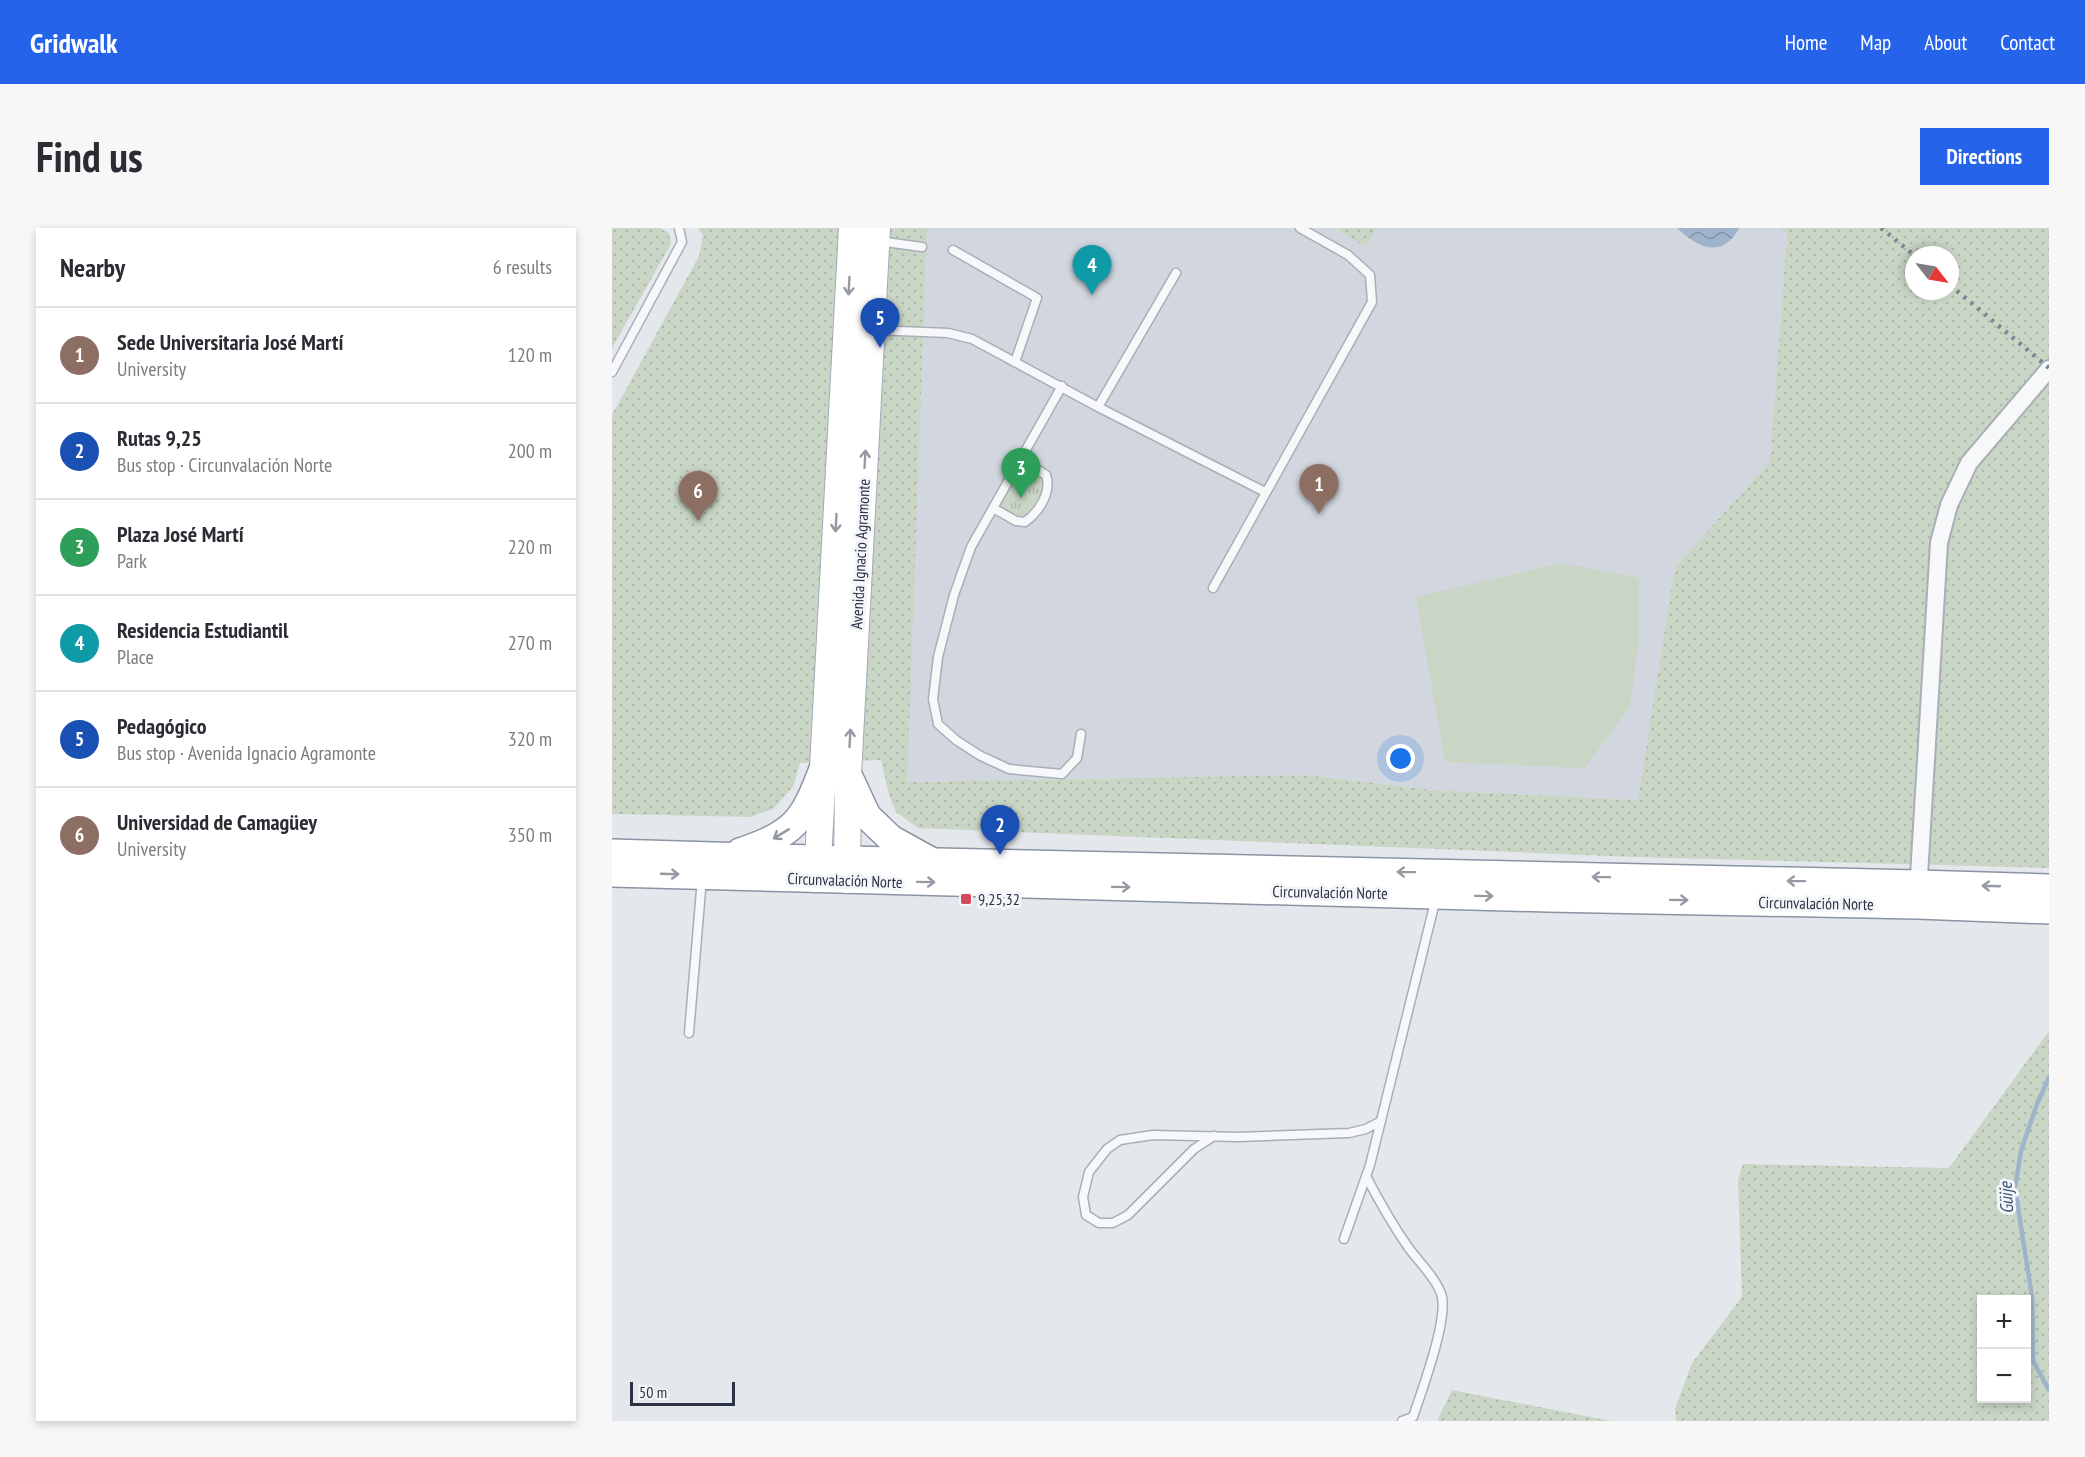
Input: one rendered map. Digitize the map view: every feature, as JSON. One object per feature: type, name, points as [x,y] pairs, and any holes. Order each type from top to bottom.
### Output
[{"type":"highway","points":[[729,856],[759,846],[787,832],[802,817],[836,772],[867,816],[891,839],[933,862]]},
{"type":"highway","name":"Circunvalación Norte","points":[[612,853],[729,856],[817,869]]},
{"type":"highway","name":"Circunvalación Norte","points":[[846,870],[933,862],[1918,894],[2049,910]]},
{"type":"highway","name":"Circunvalación Norte","points":[[612,873],[702,875],[817,869],[1437,895],[1918,894],[2049,888]]},
{"type":"main road","name":"Avenida Ignacio Agramonte","points":[[817,869],[836,772],[864,237]]},
{"type":"main road","name":"Avenida Ignacio Agramonte","points":[[836,772],[846,870]]},
{"type":"street","points":[[1918,894],[1939,543],[1949,505],[1969,463],[2049,369]]},
{"type":"lane","points":[[612,372],[682,242],[679,228]]},
{"type":"lane","points":[[1212,588],[1371,302],[1370,275],[1348,255],[1300,228]]},
{"type":"lane","points":[[864,237],[922,247]]},
{"type":"lane","points":[[953,250],[1038,298],[1015,362]]},
{"type":"lane","points":[[1098,407],[1176,273]]},
{"type":"lane","points":[[859,330],[948,333],[972,339],[1098,407],[1265,492]]},
{"type":"lane","points":[[1062,386],[971,547],[954,595],[938,657],[933,699],[938,724],[956,740],[979,755],[1009,769],[1062,774],[1077,758],[1081,734]]},
{"type":"lane","points":[[993,508],[1016,521],[1026,522],[1032,517],[1047,492],[1049,483],[1046,475],[1020,459]]},
{"type":"lane","points":[[689,1034],[702,875]]},
{"type":"lane","points":[[1344,1239],[1366,1176],[1381,1122],[1437,895]]},
{"type":"lane","points":[[1214,1136],[1194,1149],[1128,1215],[1113,1223],[1099,1223],[1086,1215],[1083,1197],[1089,1172],[1107,1149],[1120,1140],[1154,1135],[1349,1133],[1381,1122]]},
{"type":"lane","points":[[1366,1176],[1383,1210],[1432,1278],[1442,1296],[1440,1327],[1428,1371],[1413,1417],[1402,1421]]},
{"type":"shaded area","points":[[927,228],[1779,228],[1787,235],[1770,462],[1675,567],[1639,800],[1433,790],[1305,775],[906,782]]},
{"type":"green space","points":[[612,228],[660,228],[669,233],[671,244],[612,348]]},
{"type":"green space","points":[[698,228],[927,228],[907,782],[1305,775],[1433,790],[1638,800],[1675,567],[1770,462],[1787,235],[1779,228],[2049,228],[2049,868],[1635,857],[918,828],[896,812],[889,795],[881,760],[800,763],[793,787],[773,809],[750,817],[612,814],[612,415],[699,256],[703,235]]},
{"type":"green space","points":[[1340,228],[1376,228],[1366,247],[1339,231]]},
{"type":"green space","points":[[1021,465],[1044,477],[1044,491],[1029,515],[1025,516],[1013,514],[999,506]]},
{"type":"green space","points":[[1562,563],[1639,578],[1638,645],[1630,706],[1585,768],[1445,762],[1416,597]]},
{"type":"green space","points":[[2049,1031],[2049,1421],[1676,1421],[1675,1409],[1692,1363],[1742,1297],[1738,1179],[1743,1164],[1949,1168]]},
{"type":"green space","points":[[1452,1390],[1611,1421],[1437,1421]]},
{"type":"water","points":[[1677,228],[1739,229],[1725,244],[1709,247],[1693,241]]},
{"type":"waterway","name":"Güije","points":[[2049,1077],[2021,1151],[2015,1188],[2032,1297],[2033,1361],[2049,1390]]},
{"type":"railway","points":[[1881,228],[1905,248]]},
{"type":"railway","points":[[1959,293],[2049,368]]},
{"type":"place","name":"Residencia Estudiantil","points":[[1092,295]]},
{"type":"place","name":"Pedagógico","points":[[880,348]]},
{"type":"place","name":"Plaza José Martí","points":[[1021,498]]},
{"type":"place","name":"Sede Universitaria José Martí","points":[[1319,514]]},
{"type":"place","name":"Universidad de Camagüey","points":[[698,521]]},
{"type":"place","name":"Rutas 9,25","points":[[1000,855]]},
{"type":"place","name":"9,25,32","points":[[966,899]]}]
